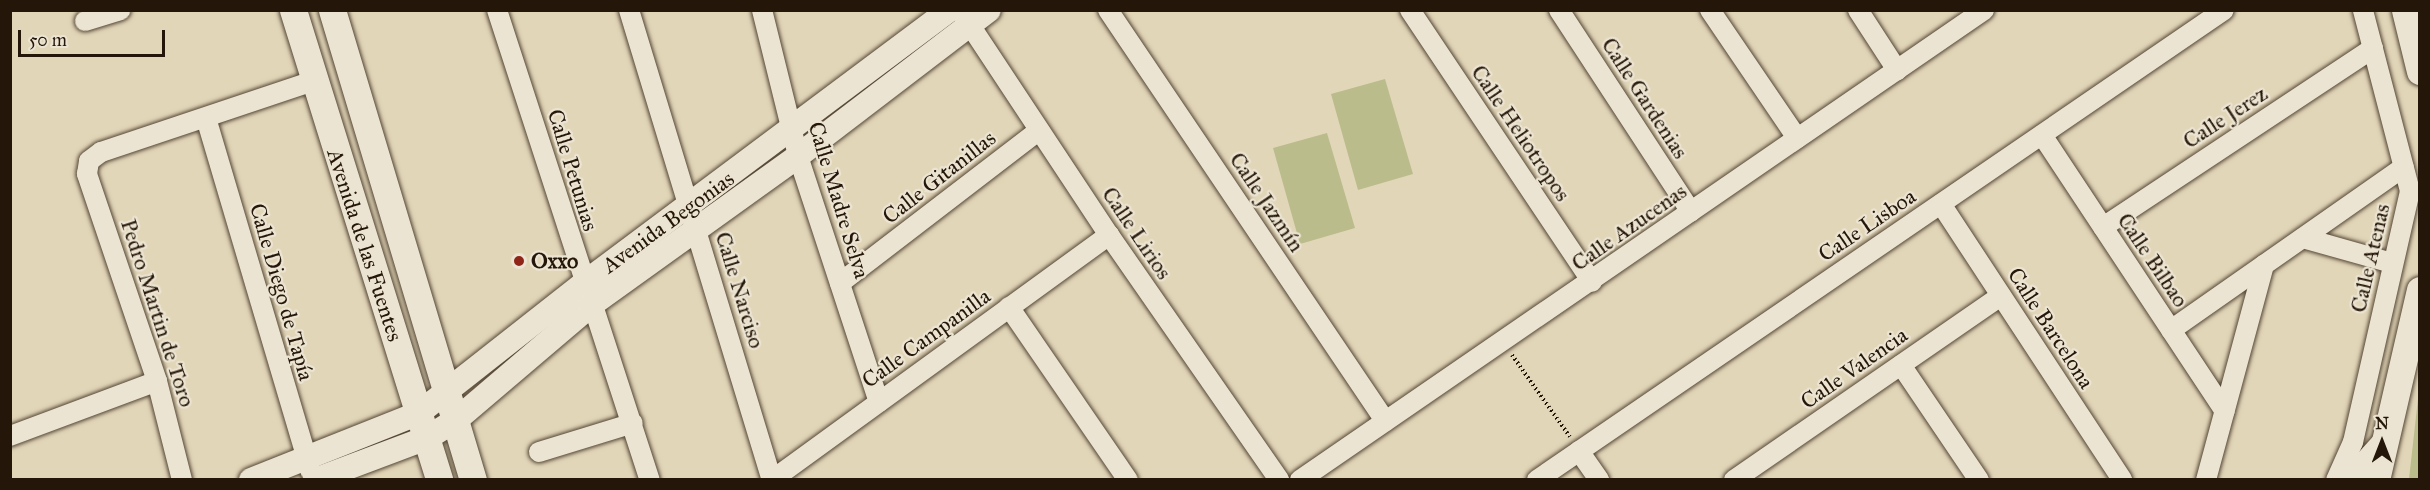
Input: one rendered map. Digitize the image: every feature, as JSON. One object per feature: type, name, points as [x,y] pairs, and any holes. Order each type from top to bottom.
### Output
[{"type":"main road","name":"Avenida de las Fuentes","points":[[293,10],[313,81],[439,480]]},
{"type":"main road","name":"Avenida de las Fuentes","points":[[332,10],[449,392],[473,480]]},
{"type":"main road","points":[[2405,10],[2420,71]]},
{"type":"main road","points":[[2376,480],[2420,290]]},
{"type":"street","points":[[85,21],[120,10]]},
{"type":"street","name":"Calle Petunias","points":[[497,10],[587,294],[633,423],[650,480]]},
{"type":"street","name":"Calle Narciso","points":[[630,10],[772,480]]},
{"type":"street","name":"Calle Madre Selva","points":[[762,10],[798,156],[879,402]]},
{"type":"street","name":"Avenida Begonias","points":[[693,218],[791,131],[949,10]]},
{"type":"street","name":"Avenida Begonias","points":[[423,425],[449,392],[693,218],[798,156],[965,19],[989,10]]},
{"type":"street","name":"Calle Jazmín","points":[[1108,10],[1385,421]]},
{"type":"street","name":"Calle Heliotropos","points":[[1410,10],[1592,282]]},
{"type":"street","name":"Calle Gardenias","points":[[1559,10],[1691,212]]},
{"type":"street","points":[[1710,10],[1797,138]]},
{"type":"street","points":[[1858,10],[1897,70]]},
{"type":"street","name":"Calle Azucenas","points":[[1300,480],[1592,282],[1984,10]]},
{"type":"street","name":"Calle Lisboa","points":[[1537,480],[2224,10]]},
{"type":"street","name":"Calle Atenas","points":[[2336,480],[2353,442],[2392,263],[2408,205],[2404,167],[2364,10]]},
{"type":"street","name":"Calle Lirios","points":[[965,19],[1108,235],[1279,480]]},
{"type":"street","name":"Calle Jerez","points":[[2103,227],[2373,48]]},
{"type":"street","points":[[206,118],[313,81]]},
{"type":"street","name":"Pedro Martin de Toro","points":[[182,480],[157,381],[87,174],[89,161],[101,152],[206,118]]},
{"type":"street","name":"Calle Diego de Tapía","points":[[206,118],[312,472]]},
{"type":"street","name":"Calle Gitanillas","points":[[840,283],[1038,130]]},
{"type":"street","name":"Calle Bilbao","points":[[2042,135],[2225,411]]},
{"type":"street","points":[[2171,330],[2404,167]]},
{"type":"street","name":"Calle Barcelona","points":[[1941,204],[2122,480]]},
{"type":"street","name":"Calle Campanilla","points":[[772,480],[1108,235]]},
{"type":"street","points":[[2303,238],[2392,263]]},
{"type":"street","points":[[2206,480],[2264,265]]},
{"type":"street","name":"Avenida Begonias","points":[[251,480],[312,472],[423,425],[456,420],[587,294]]},
{"type":"street","name":"Calle Valencia","points":[[1743,477],[2001,296]]},
{"type":"street","points":[[1009,307],[1128,480]]},
{"type":"street","points":[[1900,365],[1969,476]]},
{"type":"street","points":[[10,436],[157,381]]},
{"type":"street","points":[[539,452],[633,423]]},
{"type":"street","points":[[2354,480],[2360,466],[2386,436]]},
{"type":"street","points":[[1579,451],[1599,480]]},
{"type":"path","points":[[1503,342],[1579,451]]},
{"type":"green space","points":[[1385,79],[1413,174],[1358,190],[1331,94]]},
{"type":"green space","points":[[1327,133],[1355,228],[1300,244],[1273,148]]},
{"type":"green space","points":[[2419,390],[2419,479],[2409,479]]},
{"type":"place","name":"Oxxo","points":[[519,261]]}]
